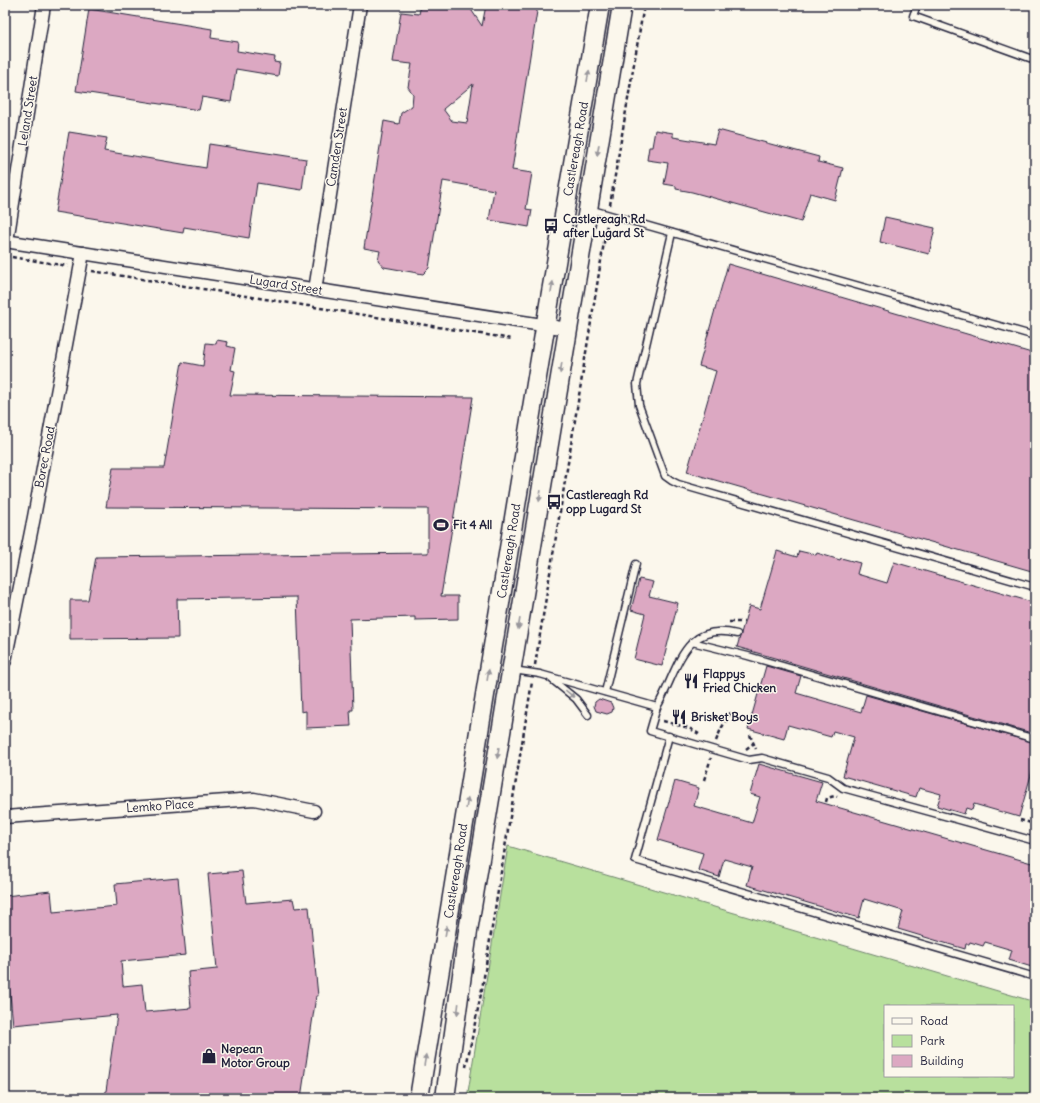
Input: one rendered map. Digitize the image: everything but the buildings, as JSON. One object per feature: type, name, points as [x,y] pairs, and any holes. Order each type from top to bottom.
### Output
[{"type":"main road","name":"Castlereagh Road","points":[[419,1098],[600,5]]},
{"type":"main road","name":"Castlereagh Road","points":[[445,1098],[463,964],[622,5]]},
{"type":"street","name":"Leland Street","points":[[6,241],[44,5]]},
{"type":"street","name":"Camden Street","points":[[314,290],[360,5]]},
{"type":"street","name":"Lugard Street","points":[[6,241],[568,329]]},
{"type":"street","name":"Borec Road","points":[[5,661],[8,628],[34,517],[83,253]]},
{"type":"street","name":"Lemko Place","points":[[5,817],[254,799],[314,811]]},
{"type":"lane","points":[[917,5],[913,16],[1035,60]]},
{"type":"lane","points":[[587,209],[1035,336]]},
{"type":"lane","points":[[672,233],[637,384],[639,405],[665,476],[678,484],[1035,587]]},
{"type":"lane","points":[[605,692],[636,564]]},
{"type":"lane","points":[[737,634],[715,631],[692,642],[682,656],[664,696],[657,707],[650,730],[749,760],[762,758],[828,777],[844,788],[1035,841]]},
{"type":"lane","points":[[692,642],[748,656],[1035,739]]},
{"type":"lane","points":[[511,669],[547,676],[657,707]]},
{"type":"lane","points":[[547,676],[576,699],[588,715]]},
{"type":"lane","points":[[669,736],[635,860],[1035,977]]},
{"type":"path","points":[[465,1072],[477,1021],[644,5]]},
{"type":"path","points":[[5,256],[67,266]]},
{"type":"path","points":[[97,271],[512,339]]},
{"type":"path","points":[[654,718],[689,728],[702,735]]},
{"type":"path","points":[[712,739],[724,742]]},
{"type":"path","points":[[739,746],[746,749],[754,744]]},
{"type":"path","points":[[826,802],[827,798],[835,796],[842,798]]},
{"type":"path","points":[[1030,799],[1035,801]]},
{"type":"path","points":[[1020,820],[1035,824]]},
{"type":"green space","points":[[508,846],[1035,1002],[1035,1098],[467,1098]]},
{"type":"place","name":"Castlereagh Rd after Lugard St","points":[[551,226]]},
{"type":"place","name":"Castlereagh Rd opp Lugard St","points":[[554,502]]},
{"type":"place","name":"Fit 4 All","points":[[441,525]]},
{"type":"place","name":"Flappys Fried Chicken","points":[[691,681]]},
{"type":"place","name":"Brisket Boys","points":[[679,717]]},
{"type":"place","name":"Nepean Motor Group","points":[[209,1056]]}]
